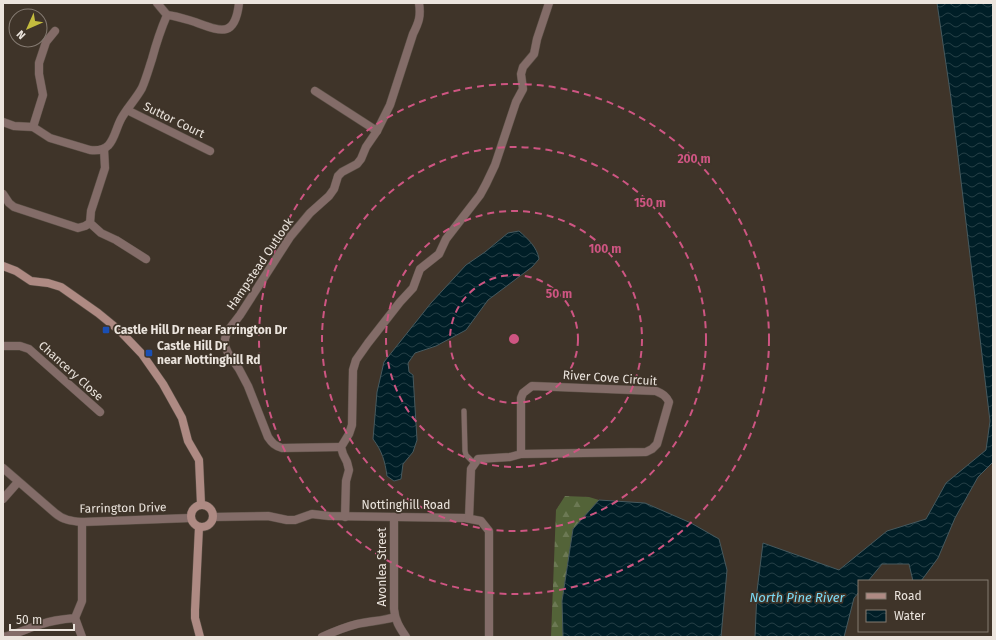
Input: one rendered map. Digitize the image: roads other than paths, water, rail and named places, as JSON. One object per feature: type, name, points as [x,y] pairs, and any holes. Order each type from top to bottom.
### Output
[{"type":"street","points":[[157,3],[167,15],[178,17],[220,31],[230,27],[233,23],[239,3]]},
{"type":"street","name":"Hampstead Outlook","points":[[341,447],[282,448],[271,442],[248,386],[228,353],[225,346],[225,339],[227,332],[240,315],[290,237],[310,212],[329,196],[334,189],[338,176],[342,172],[357,164],[361,159],[366,147],[390,105],[418,23],[420,13],[419,3]]},
{"type":"street","points":[[346,517],[346,481],[349,470],[341,447],[349,434],[352,425],[352,370],[360,352],[413,288],[420,269],[439,254],[446,239],[480,195],[486,184],[495,165],[516,102],[523,88],[521,74],[523,67],[534,54],[537,39],[549,3]]},
{"type":"street","points":[[3,122],[14,126],[33,127],[57,140],[90,150],[96,151],[104,149],[113,140],[120,121],[142,89],[167,15]]},
{"type":"street","points":[[33,127],[43,95],[39,63],[46,42],[55,31]]},
{"type":"street","points":[[314,92],[376,131]]},
{"type":"street","name":"Suttor Court","points":[[127,110],[210,151]]},
{"type":"street","points":[[90,223],[91,211],[105,168],[104,149]]},
{"type":"street","points":[[3,194],[9,203],[25,212],[78,228],[90,223]]},
{"type":"street","points":[[90,223],[101,233],[116,240],[146,260]]},
{"type":"street","points":[[3,266],[16,271],[31,281],[48,283],[61,288],[98,312],[120,331],[142,354],[163,384],[182,418],[188,441],[199,460],[201,504]]},
{"type":"street","name":"Chancery Close","points":[[3,346],[20,346],[29,348],[100,412]]},
{"type":"street","name":"River Cove Circuit","points":[[474,463],[478,459],[510,457],[521,454],[646,452],[657,444],[669,402],[663,394],[656,391],[532,386],[523,393],[521,398],[521,454]]},
{"type":"street","points":[[469,518],[470,469],[474,463]]},
{"type":"street","name":"Farrington Drive","points":[[3,468],[61,518],[66,520],[82,522],[190,518]]},
{"type":"street","points":[[3,499],[18,482]]},
{"type":"street","points":[[201,504],[205,505],[211,510],[213,517],[210,524],[203,528],[193,524],[190,518],[192,509],[201,504]]},
{"type":"street","name":"Nottinghill Road","points":[[213,517],[268,516],[295,520],[312,514],[346,517],[469,518],[482,521],[489,531],[489,637]]},
{"type":"street","name":"Avonlea Street","points":[[394,517],[394,609],[395,618],[406,637]]},
{"type":"street","points":[[82,522],[82,601],[76,618],[82,637]]},
{"type":"street","points":[[199,527],[195,618],[200,637]]},
{"type":"street","points":[[3,637],[41,624],[76,618]]},
{"type":"street","points":[[322,637],[335,631],[358,624],[395,618]]},
{"type":"lane","points":[[464,411],[465,451],[466,455],[474,463]]},
{"type":"water","name":"North Pine River","points":[[937,3],[993,3],[993,463],[978,477],[955,518],[938,558],[922,580],[913,580],[909,564],[882,564],[869,580],[858,580],[858,593],[854,598],[844,637],[755,637],[757,591],[763,543],[839,570],[887,531],[926,519],[946,483],[986,450],[990,421],[951,98]]},
{"type":"water","points":[[519,231],[534,247],[539,259],[532,267],[488,300],[466,330],[436,346],[415,353],[408,363],[409,372],[413,375],[417,440],[413,452],[403,464],[401,479],[394,481],[387,476],[383,456],[373,439],[377,392],[384,362],[431,303],[466,265],[508,233]]},
{"type":"water","name":"North Pine River","points":[[599,500],[645,503],[691,523],[719,539],[727,570],[721,637],[563,637],[562,601],[573,529]]},
{"type":"place","name":"Castle Hill Dr near Farrington Dr","points":[[106,330]]},
{"type":"place","name":"Castle Hill Dr near Nottinghill Rd","points":[[149,353]]}]
